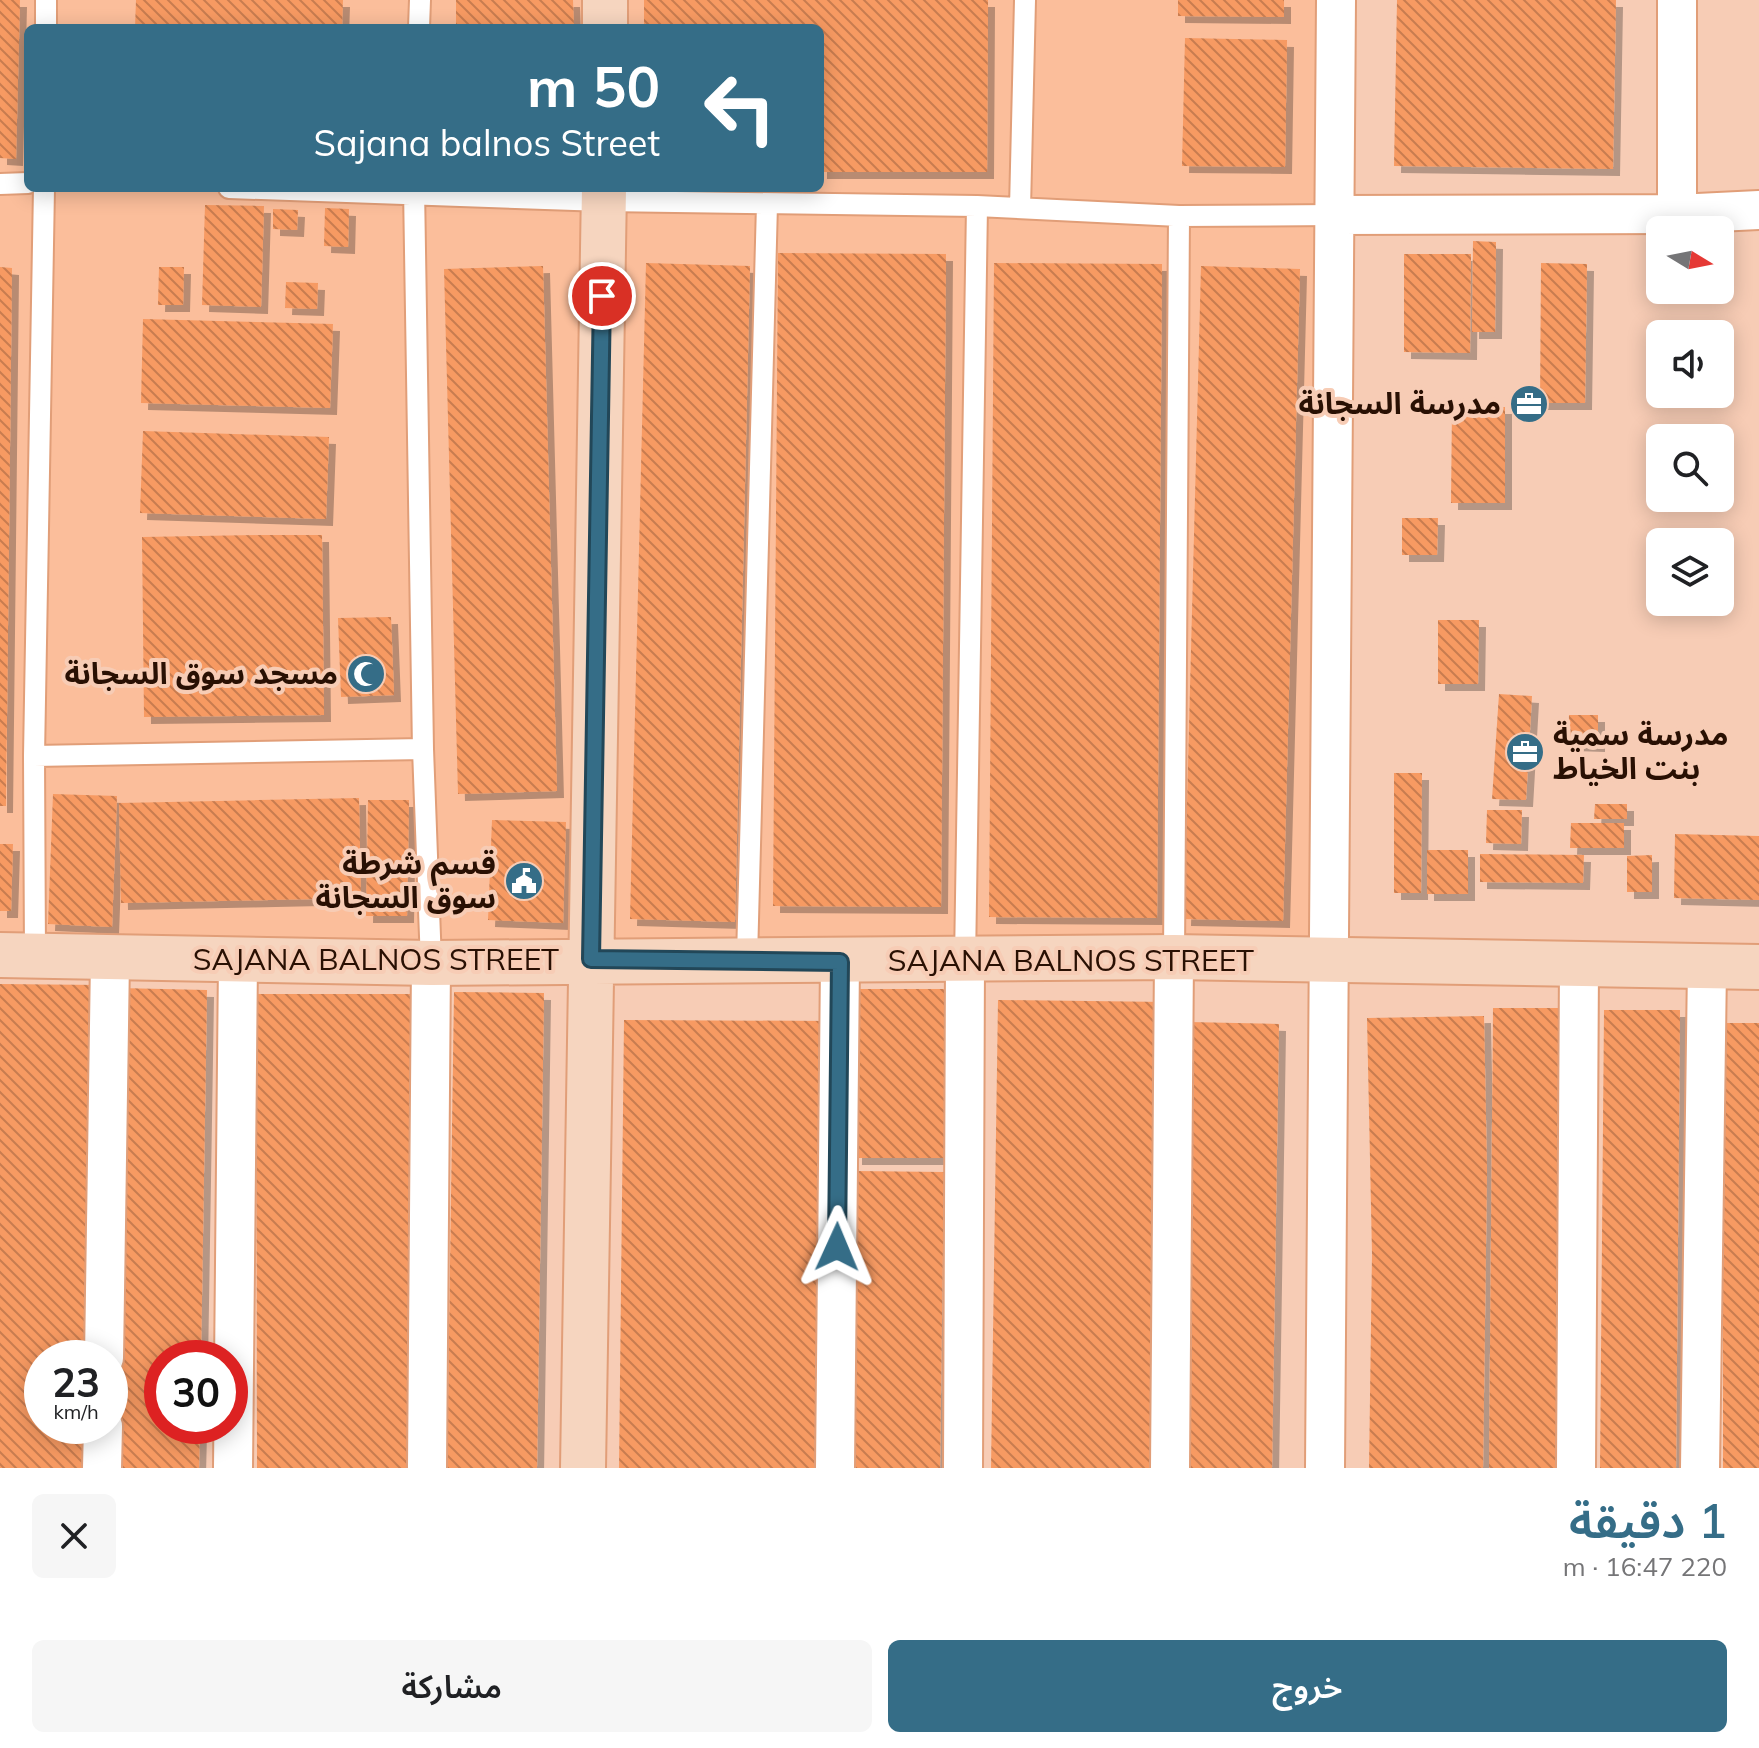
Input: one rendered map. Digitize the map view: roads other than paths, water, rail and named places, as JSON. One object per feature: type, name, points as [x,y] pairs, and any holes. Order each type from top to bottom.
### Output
[{"type":"street","points":[[605,0],[605,24]]},
{"type":"street","points":[[1325,1468],[1336,0]]},
{"type":"street","points":[[1677,0],[1677,214]]},
{"type":"street","points":[[583,1468],[604,194]]},
{"type":"street","points":[[1335,215],[1677,214],[1759,210]]},
{"type":"street","name":"SAJANA BALNOS STREET","points":[[18,955],[431,963],[591,959],[747,958],[840,962],[1174,957],[1759,967]]},
{"type":"street","points":[[1170,1468],[1174,957]]},
{"type":"street","points":[[104,1340],[110,959]]},
{"type":"street","points":[[233,1468],[238,960]]},
{"type":"street","points":[[963,1468],[965,961]]},
{"type":"street","points":[[835,1468],[840,962]]},
{"type":"street","points":[[427,1468],[431,963]]},
{"type":"street","points":[[1576,1468],[1579,966]]},
{"type":"street","points":[[1700,1468],[1707,967]]},
{"type":"street","points":[[102,1468],[103,1444]]},
{"type":"lane","points":[[46,0],[46,24]]},
{"type":"lane","points":[[419,24],[420,0]]},
{"type":"lane","points":[[1020,208],[1025,0]]},
{"type":"lane","points":[[0,184],[24,183]]},
{"type":"lane","points":[[18,955],[34,756],[44,192]]},
{"type":"lane","points":[[414,192],[423,749],[431,963]]},
{"type":"lane","points":[[477,192],[604,194],[767,204],[977,206],[1179,216],[1335,215]]},
{"type":"lane","points":[[747,958],[767,204]]},
{"type":"lane","points":[[965,961],[977,206]]},
{"type":"lane","points":[[1174,957],[1179,216]]},
{"type":"lane","points":[[34,756],[423,749]]},
{"type":"place","name":"مدرسة السجانة","points":[[1529,404]]},
{"type":"place","name":"مسجد سوق السجانة","points":[[366,674]]},
{"type":"place","name":"مدرسة سمية بنت الخياط","points":[[1525,752]]},
{"type":"place","name":"قسم شرطة سوق السجانة","points":[[524,881]]}]
